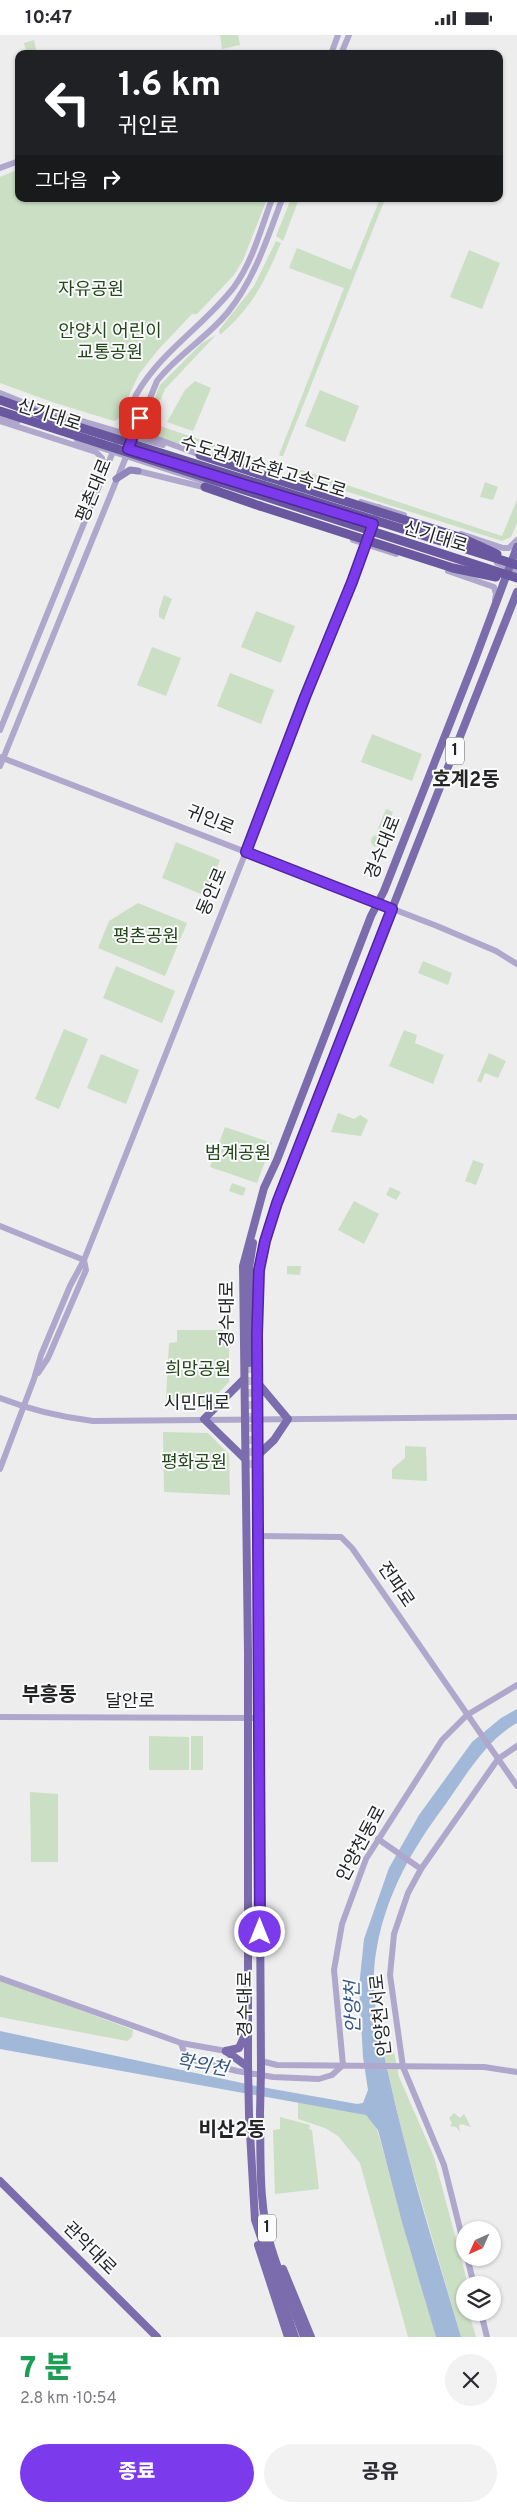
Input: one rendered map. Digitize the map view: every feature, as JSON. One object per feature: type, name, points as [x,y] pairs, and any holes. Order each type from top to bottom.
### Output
[{"type":"highway","name":"수도권제1순환고속도로","points":[[0,399],[50,418],[513,568]]},
{"type":"highway","name":"수도권제1순환고속도로","points":[[0,409],[517,579]]},
{"type":"highway","points":[[200,455],[462,538],[513,568]]},
{"type":"highway","points":[[205,487],[453,568],[517,579]]},
{"type":"main road","points":[[116,479],[130,470],[138,471]]},
{"type":"main road","name":"경수대로","points":[[517,547],[513,568],[491,617],[278,1160],[253,1238],[249,1268],[251,1363],[255,1269],[261,1240],[517,592]]},
{"type":"main road","name":"경수대로","points":[[248,1654],[243,1266],[264,1188],[278,1160]]},
{"type":"main road","name":"경수대로","points":[[261,2065],[257,1457],[259,1270],[265,1241],[291,1165]]},
{"type":"main road","points":[[243,1380],[204,1419],[245,1459]]},
{"type":"main road","points":[[257,1382],[288,1419],[274,1440],[257,1457]]},
{"type":"main road","name":"경수대로","points":[[248,2067],[247,1719],[251,1468],[255,1586],[259,1638]]},
{"type":"main road","points":[[226,2051],[239,2047],[247,2031]]},
{"type":"main road","points":[[226,2051],[248,2067]]},
{"type":"main road","name":"1","points":[[261,2065],[261,2183],[271,2246],[304,2337]]},
{"type":"main road","name":"1","points":[[248,2067],[255,2220],[295,2337]]},
{"type":"main road","name":"관악대로","points":[[0,2181],[156,2337]]},
{"type":"main road","points":[[255,2220],[258,2245],[266,2275],[288,2337]]},
{"type":"main road","points":[[271,2246],[289,2279],[311,2337]]},
{"type":"street","points":[[332,50],[338,35]]},
{"type":"street","points":[[343,50],[349,35]]},
{"type":"street","points":[[0,168],[15,162]]},
{"type":"street","name":"평촌대로","points":[[0,730],[136,395],[147,376],[167,353],[219,305],[234,286],[252,254],[271,202]]},
{"type":"street","name":"평촌대로","points":[[0,766],[132,437],[157,381],[167,368],[227,313],[242,292],[281,202]]},
{"type":"street","points":[[0,393],[36,408],[120,434],[379,507],[503,548],[508,548],[517,540]]},
{"type":"street","points":[[0,399],[48,427]]},
{"type":"street","points":[[145,407],[143,429],[152,437],[188,452]]},
{"type":"street","name":"신기대로","points":[[0,409],[125,457],[370,533],[513,568]]},
{"type":"street","name":"신기대로","points":[[0,416],[68,430],[513,568]]},
{"type":"street","points":[[0,421],[96,452],[105,465],[102,477]]},
{"type":"street","points":[[68,430],[93,425]]},
{"type":"street","points":[[17,427],[48,427]]},
{"type":"street","points":[[136,460],[281,517],[488,583],[494,587],[496,594],[491,617]]},
{"type":"street","points":[[138,471],[205,487]]},
{"type":"street","name":"동안로","points":[[0,1469],[46,1342],[78,1267],[84,1260],[246,852],[366,545],[379,507]]},
{"type":"street","points":[[436,543],[471,537]]},
{"type":"street","name":"신기대로","points":[[513,568],[517,579]]},
{"type":"street","points":[[65,572],[76,577]]},
{"type":"street","points":[[8,711],[20,715]]},
{"type":"street","name":"귀인로","points":[[2,758],[378,903],[496,951],[517,964]]},
{"type":"street","points":[[0,1226],[84,1260]]},
{"type":"street","name":"시민대로","points":[[0,1398],[62,1418],[93,1421],[517,1417]]},
{"type":"street","name":"전파로","points":[[258,1537],[341,1537],[352,1549],[469,1717]]},
{"type":"street","name":"안양천동로","points":[[346,2065],[334,1970],[342,1924],[351,1895],[366,1859],[442,1740],[469,1717],[517,1685]]},
{"type":"street","name":"달안로","points":[[0,1717],[259,1718]]},
{"type":"street","points":[[469,1717],[517,1786]]},
{"type":"street","name":"안양천서로","points":[[458,2221],[444,2165],[399,2067],[390,1975],[394,1934],[408,1893],[421,1869],[496,1757],[517,1746]]},
{"type":"street","points":[[378,1839],[421,1869]]},
{"type":"street","points":[[0,1978],[181,2043],[226,2051]]},
{"type":"street","points":[[181,2043],[186,2058],[206,2065],[273,2077],[319,2079],[332,2075],[346,2065]]},
{"type":"street","points":[[261,2065],[484,2067],[517,2072]]},
{"type":"street","points":[[319,2079],[322,2074],[320,2065]]},
{"type":"street","points":[[483,2321],[487,2337]]},
{"type":"green space","points":[[220,35],[238,35],[240,45],[222,49]]},
{"type":"green space","points":[[34,40],[36,50],[26,50],[24,43]]},
{"type":"green space","name":"자유공원","points":[[15,171],[15,202],[266,202],[243,260],[234,275],[197,314],[192,314],[158,350],[139,374],[118,419],[114,421],[52,402],[0,383],[0,177]]},
{"type":"green space","points":[[290,202],[298,202],[283,241],[276,236]]},
{"type":"green space","points":[[379,202],[384,202],[283,456],[281,456],[279,455],[344,288],[289,268],[297,248],[351,270]]},
{"type":"green space","points":[[276,241],[281,243],[256,293],[241,314],[220,335],[219,330],[254,286]]},
{"type":"green space","points":[[469,250],[500,263],[482,309],[450,297]]},
{"type":"green space","points":[[216,335],[165,389],[151,423],[276,465],[272,474],[151,436],[145,429],[145,423],[160,385],[202,343]]},
{"type":"green space","points":[[195,381],[211,388],[193,431],[167,422],[185,390]]},
{"type":"green space","points":[[320,390],[359,406],[345,442],[305,426]]},
{"type":"green space","points":[[289,466],[502,536],[517,500],[517,523],[511,537],[502,541],[289,473],[287,471]]},
{"type":"green space","points":[[485,482],[498,487],[493,500],[480,497]]},
{"type":"green space","points":[[164,595],[172,599],[164,620],[159,617],[159,610]]},
{"type":"green space","points":[[256,611],[295,626],[281,663],[241,647]]},
{"type":"green space","points":[[152,647],[181,658],[166,696],[137,685]]},
{"type":"green space","points":[[230,673],[274,690],[261,724],[217,706]]},
{"type":"green space","points":[[372,734],[422,754],[412,781],[361,762]]},
{"type":"green space","points":[[386,809],[393,812],[384,834],[377,831]]},
{"type":"green space","points":[[377,835],[383,841],[377,847],[371,841]]},
{"type":"green space","points":[[176,842],[220,860],[206,896],[162,878]]},
{"type":"green space","name":"평촌공원","points":[[138,903],[187,923],[165,976],[98,948],[109,921]]},
{"type":"green space","points":[[423,961],[452,973],[448,985],[418,973]]},
{"type":"green space","points":[[116,966],[175,991],[162,1023],[103,998]]},
{"type":"green space","points":[[64,1029],[88,1039],[59,1109],[35,1099]]},
{"type":"green space","points":[[404,1030],[417,1035],[415,1043],[444,1055],[433,1084],[389,1066]]},
{"type":"green space","points":[[489,1053],[506,1061],[498,1078],[485,1073],[481,1083],[477,1081]]},
{"type":"green space","points":[[101,1054],[139,1070],[126,1104],[87,1088]]},
{"type":"green space","points":[[338,1113],[354,1119],[360,1115],[368,1120],[361,1136],[331,1132]]},
{"type":"green space","name":"범계공원","points":[[225,1127],[272,1143],[257,1183],[210,1167]]},
{"type":"green space","points":[[473,1160],[484,1164],[476,1185],[465,1181]]},
{"type":"green space","points":[[232,1183],[246,1188],[243,1196],[229,1191]]},
{"type":"green space","points":[[390,1187],[401,1192],[396,1200],[386,1195]]},
{"type":"green space","points":[[354,1201],[379,1214],[364,1244],[338,1230]]},
{"type":"green space","points":[[287,1266],[301,1266],[300,1275],[287,1274]]},
{"type":"green space","name":"희망공원","points":[[177,1330],[229,1330],[229,1382],[208,1404],[170,1402],[166,1399],[169,1343],[177,1342]]},
{"type":"green space","name":"평화공원","points":[[163,1432],[208,1433],[229,1454],[230,1495],[164,1492]]},
{"type":"green space","points":[[405,1446],[426,1447],[427,1481],[392,1479],[392,1469],[405,1458]]},
{"type":"green space","points":[[149,1736],[189,1737],[189,1770],[149,1770]]},
{"type":"green space","points":[[191,1736],[203,1736],[203,1770],[191,1770]]},
{"type":"green space","points":[[30,1792],[58,1794],[58,1862],[31,1862]]},
{"type":"green space","points":[[0,1980],[133,2030],[132,2037],[127,2041],[0,2017]]},
{"type":"green space","points":[[383,2050],[394,2052],[399,2077],[434,2157],[456,2240],[456,2266],[463,2266],[466,2276],[456,2276],[456,2320],[404,2141]]},
{"type":"green space","points":[[298,2101],[366,2115],[376,2126],[436,2337],[408,2337],[360,2163],[338,2136],[325,2128],[298,2119]]},
{"type":"green space","points":[[454,2113],[460,2118],[464,2114],[471,2127],[461,2124],[459,2126],[460,2132],[456,2127],[450,2126],[452,2123],[449,2118]]},
{"type":"green space","points":[[280,2117],[310,2125],[309,2129],[312,2130],[319,2189],[275,2194],[273,2130],[280,2129]]},
{"type":"green space","points":[[456,2321],[471,2321],[476,2337],[461,2337]]},
{"type":"water","points":[[517,1709],[517,1723],[495,1739],[477,1760],[412,1854],[394,1889],[387,1908],[381,1927],[375,1964],[376,2014],[382,2048],[423,2210],[461,2337],[436,2337],[402,2222],[378,2130],[366,2115],[0,2049],[0,2031],[256,2086],[357,2104],[363,2103],[368,2090],[363,2057],[359,1987],[364,1939],[389,1868],[419,1815],[472,1742],[501,1718]]},
{"type":"tunnel","points":[[249,1363],[249,1421]]},
{"type":"tunnel","points":[[253,1415],[253,1468]]},
{"type":"district","name":"호계2동","points":[[466,781]]},
{"type":"district","name":"부흥동","points":[[49,1696]]},
{"type":"district","name":"비산2동","points":[[232,2131]]},
{"type":"route","points":[[140,418],[128,449],[373,524],[338,619],[305,697],[246,852],[392,909],[277,1203],[265,1241],[259,1270],[257,1382],[260,1932]]},
{"type":"park label","name":"안양시 어린이 교통공원","points":[[110,342]]},
{"type":"water label","name":"안양천","points":[[354,2007]]},
{"type":"water label","name":"학의천","points":[[202,2066]]}]
